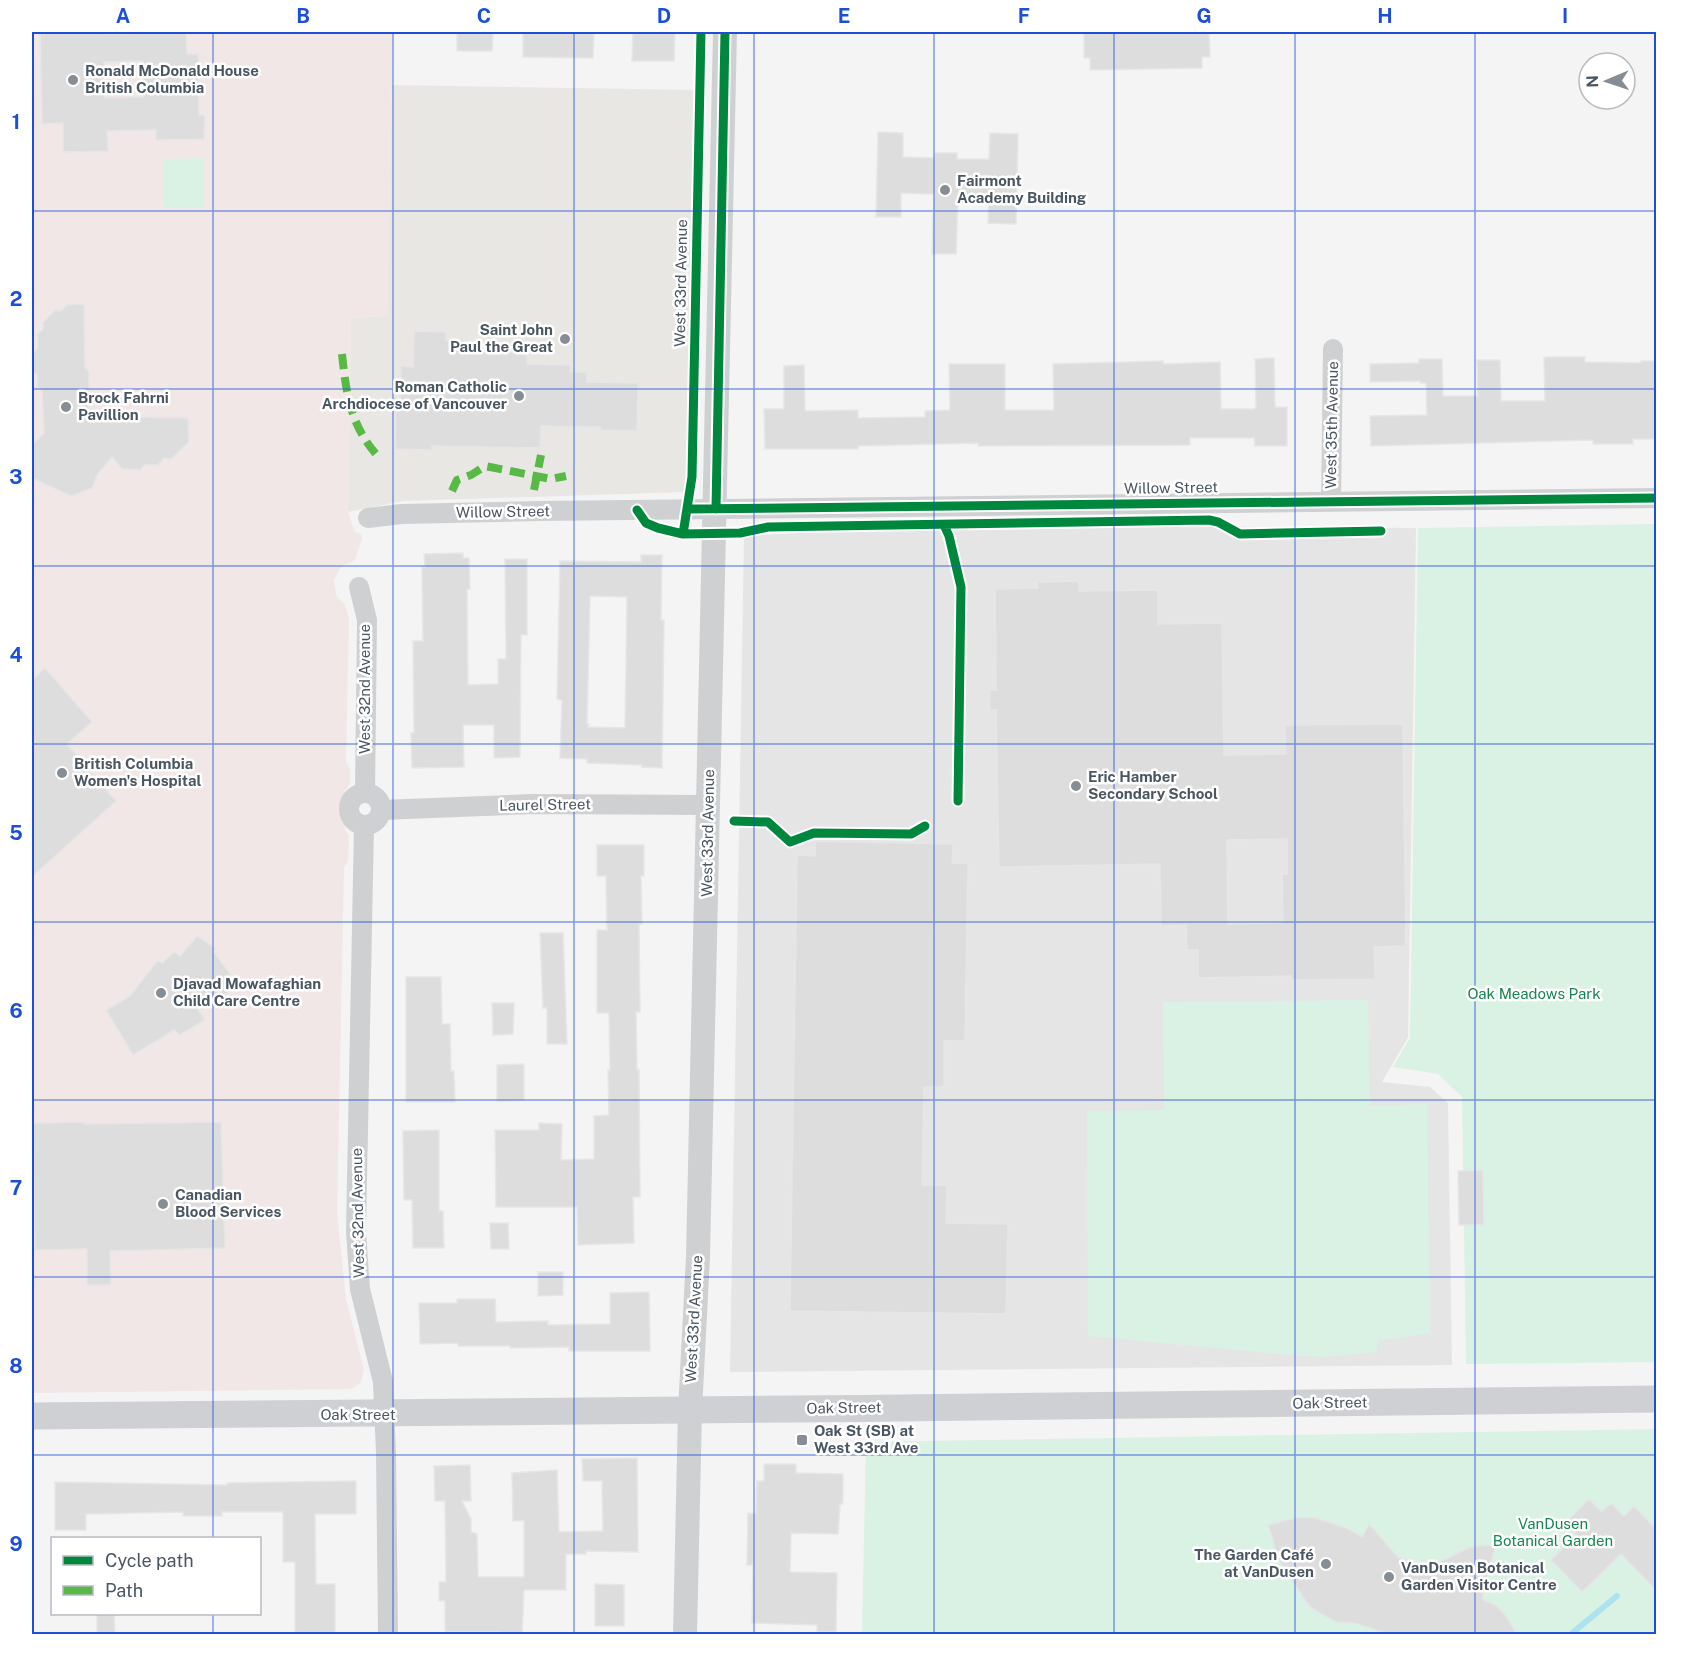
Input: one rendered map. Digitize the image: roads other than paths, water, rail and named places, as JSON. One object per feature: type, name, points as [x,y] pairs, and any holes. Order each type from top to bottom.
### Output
[{"type":"main road","name":"Oak Street","points":[[32,1416],[384,1415],[1656,1399]]},
{"type":"street","name":"West 33rd Avenue","points":[[685,1635],[690,1411],[698,1257],[725,32]]},
{"type":"street","name":"West 35th Avenue","points":[[1331,502],[1334,349]]},
{"type":"street","name":"Willow Street","points":[[368,518],[424,514],[716,509],[1656,498]]},
{"type":"street","name":"West 32nd Avenue","points":[[359,587],[367,620],[364,793]]},
{"type":"street","points":[[364,793],[378,800],[381,810],[377,819],[364,825],[353,820],[349,810],[352,800],[364,793]]},
{"type":"street","name":"Laurel Street","points":[[381,810],[533,804],[709,805]]},
{"type":"street","name":"West 32nd Avenue","points":[[364,825],[356,1231],[364,1314],[383,1382],[388,1635]]},
{"type":"waterway","points":[[1571,1634],[1617,1596]]},
{"type":"place","name":"Ronald McDonald House British Columbia","points":[[73,80]]},
{"type":"place","name":"Fairmont Academy Building","points":[[945,190]]},
{"type":"place","name":"Saint John Paul the Great","points":[[565,339]]},
{"type":"place","name":"Roman Catholic Archdiocese of Vancouver","points":[[519,396]]},
{"type":"place","name":"Brock Fahrni Pavillion","points":[[66,407]]},
{"type":"place","name":"British Columbia Women's Hospital","points":[[62,773]]},
{"type":"place","name":"Eric Hamber Secondary School","points":[[1076,786]]},
{"type":"place","name":"Djavad Mowafaghian Child Care Centre","points":[[161,993]]},
{"type":"place","name":"Canadian Blood Services","points":[[163,1204]]},
{"type":"place","name":"Oak St (SB) at West 33rd Ave","points":[[802,1440]]},
{"type":"place","name":"The Garden Café at VanDusen","points":[[1326,1564]]},
{"type":"place","name":"VanDusen Botanical Garden Visitor Centre","points":[[1389,1577]]},
{"type":"park label","name":"Oak Meadows Park","points":[[1534,994]]},
{"type":"park label","name":"VanDusen Botanical Garden","points":[[1553,1532]]}]
